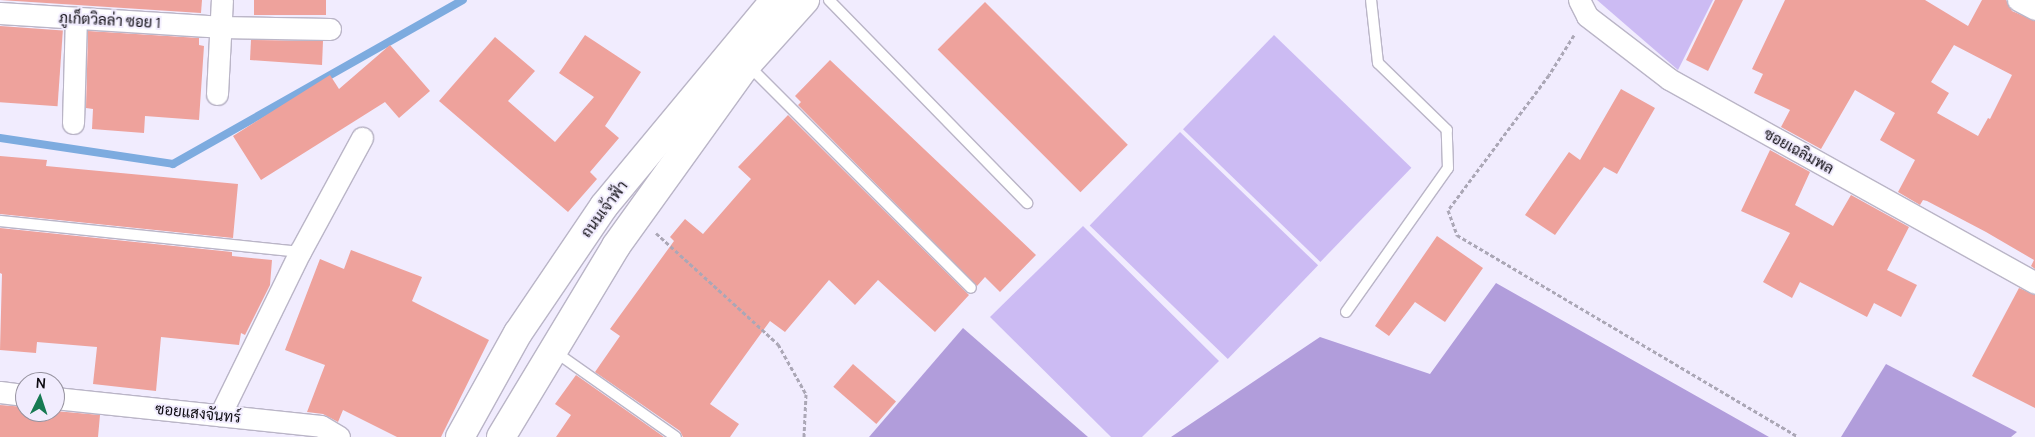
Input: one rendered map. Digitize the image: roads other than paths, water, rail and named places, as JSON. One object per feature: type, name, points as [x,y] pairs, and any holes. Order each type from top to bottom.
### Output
[{"type":"main road","name":"ถนนเจ้าฟ้า","points":[[460,437],[518,332],[604,206],[775,0]]},
{"type":"main road","name":"ถนนเจ้าฟ้า","points":[[501,437],[616,246],[747,64],[805,0]]},
{"type":"street","points":[[217,94],[222,0]]},
{"type":"street","points":[[2018,0],[2035,9]]},
{"type":"street","name":"ซอยเฉลิมพล","points":[[1583,8],[1669,79],[2035,283]]},
{"type":"street","name":"ภูเก็ตวิลล่า ซอย 1","points":[[0,13],[220,27],[330,29]]},
{"type":"street","points":[[73,123],[76,18]]},
{"type":"street","points":[[220,415],[300,252],[362,138]]},
{"type":"street","points":[[0,392],[15,394]]},
{"type":"street","name":"ซอยแสงจันทร์","points":[[65,399],[321,426],[339,437]]},
{"type":"lane","points":[[829,0],[1027,203]]},
{"type":"lane","points":[[1346,312],[1448,168],[1447,130],[1378,62],[1370,0]]},
{"type":"lane","points":[[747,64],[971,288]]},
{"type":"lane","points":[[0,221],[300,252]]},
{"type":"lane","points":[[553,350],[676,437]]},
{"type":"waterway","points":[[0,138],[173,164],[463,0]]}]
